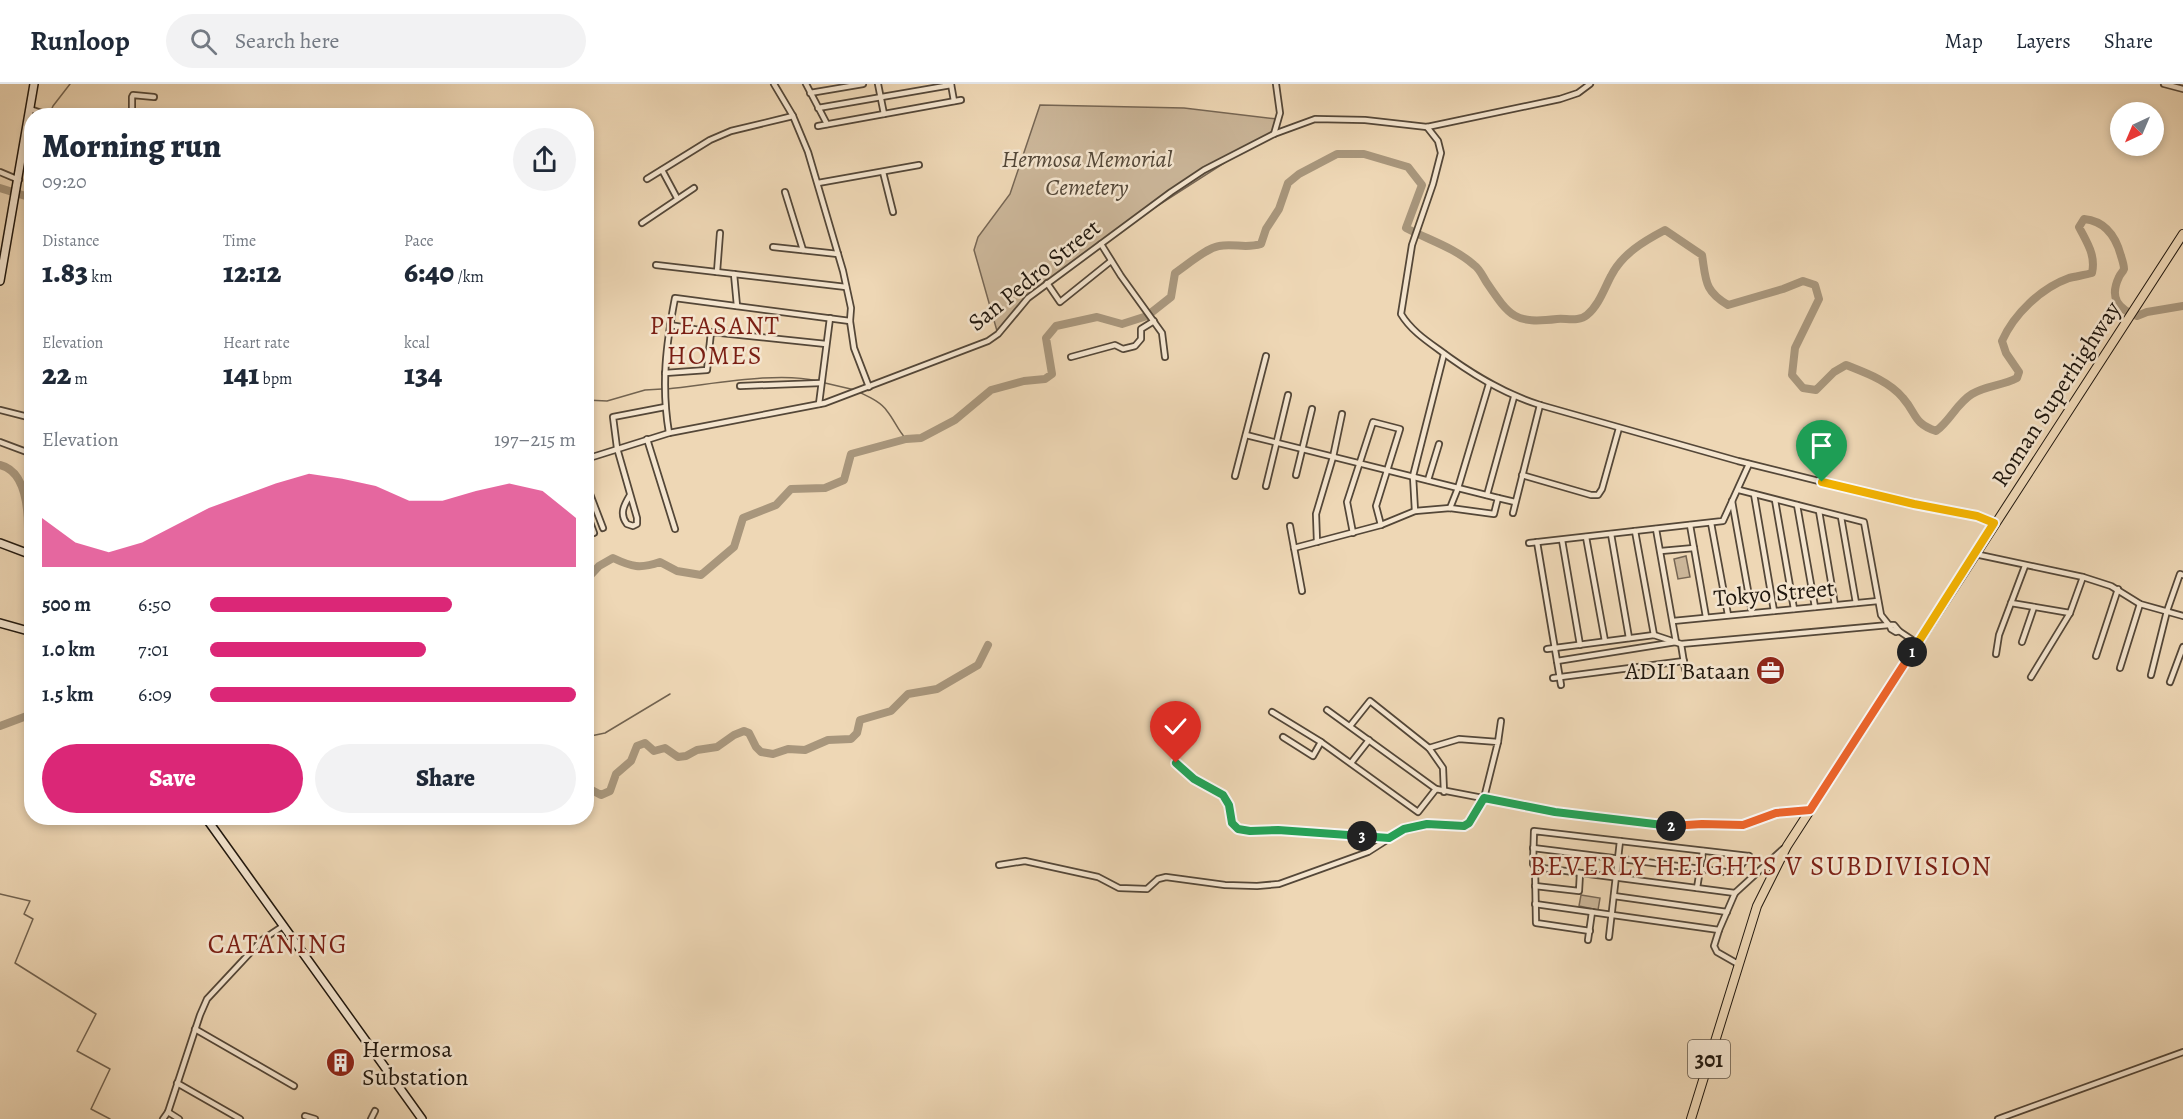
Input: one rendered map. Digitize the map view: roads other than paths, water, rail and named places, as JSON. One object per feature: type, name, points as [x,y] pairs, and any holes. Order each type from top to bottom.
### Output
[{"type":"main road","points":[[30,108],[34,84]]},
{"type":"main road","points":[[0,281],[24,148]]},
{"type":"main road","name":"Roman Superhighway","points":[[1691,1119],[1757,906],[1787,846],[2183,234]]},
{"type":"main road","points":[[0,543],[24,552]]},
{"type":"main road","points":[[0,623],[24,630]]},
{"type":"main road","points":[[211,825],[422,1119]]},
{"type":"street","points":[[774,84],[793,116],[818,183],[851,308],[850,321],[854,348],[869,387]]},
{"type":"street","points":[[806,84],[827,124]]},
{"type":"street","points":[[810,93],[863,84]]},
{"type":"street","points":[[878,84],[884,114]]},
{"type":"street","points":[[1274,134],[1280,113],[1276,84]]},
{"type":"street","name":"San Pedro Street","points":[[594,456],[669,433],[819,404],[988,341],[998,334],[1020,305],[1047,283],[1171,192],[1204,170],[1274,134],[1315,119],[1365,120],[1427,127],[1560,99],[1578,93],[1590,84]]},
{"type":"street","points":[[2164,84],[2183,89]]},
{"type":"street","points":[[819,108],[951,85],[954,101]]},
{"type":"street","points":[[132,108],[132,97],[154,97]]},
{"type":"street","points":[[818,126],[961,100]]},
{"type":"street","points":[[647,179],[710,140],[731,131],[793,116]]},
{"type":"street","points":[[1427,127],[1438,141],[1441,153],[1412,245],[1401,314],[1412,329],[1444,354],[1489,384],[1514,397],[1540,405],[1749,464],[1914,504],[1977,516],[1994,523]]},
{"type":"street","points":[[818,183],[919,165]]},
{"type":"street","points":[[662,170],[677,198]]},
{"type":"street","points":[[883,171],[893,212]]},
{"type":"street","points":[[0,172],[19,180]]},
{"type":"street","points":[[642,223],[694,188]]},
{"type":"street","points":[[786,192],[802,250]]},
{"type":"street","points":[[717,272],[720,233]]},
{"type":"street","points":[[1101,244],[1162,333],[1165,357]]},
{"type":"street","points":[[773,247],[838,254]]},
{"type":"street","points":[[1047,283],[1060,302],[1111,261]]},
{"type":"street","points":[[656,265],[846,288]]},
{"type":"street","points":[[734,274],[737,306]]},
{"type":"street","points":[[669,433],[665,407],[665,373],[675,298],[850,321]]},
{"type":"street","points":[[819,404],[830,318]]},
{"type":"street","points":[[1071,357],[1115,345],[1123,349],[1135,346],[1141,339],[1141,329],[1152,318]]},
{"type":"street","points":[[670,325],[711,332],[826,344]]},
{"type":"street","points":[[665,373],[707,370],[711,332]]},
{"type":"street","points":[[1416,511],[1413,476],[1444,354]]},
{"type":"street","points":[[1235,476],[1266,356]]},
{"type":"street","points":[[740,386],[821,383]]},
{"type":"street","points":[[1450,508],[1489,384]]},
{"type":"street","points":[[1266,486],[1288,395]]},
{"type":"street","points":[[1487,495],[1514,397]]},
{"type":"street","points":[[1513,513],[1540,405]]},
{"type":"street","points":[[630,495],[622,515],[627,524],[633,526],[637,522],[630,495],[617,448],[613,418],[615,415],[665,407]]},
{"type":"street","points":[[1296,475],[1312,409]]},
{"type":"street","points":[[0,410],[24,416]]},
{"type":"street","points":[[1317,542],[1316,514],[1333,457],[1342,414]]},
{"type":"street","points":[[1353,533],[1347,502],[1372,422],[1400,429],[1376,506],[1381,525]]},
{"type":"street","points":[[1522,475],[1598,495],[1602,489],[1619,428]]},
{"type":"street","points":[[1246,435],[1515,502]]},
{"type":"street","points":[[647,439],[675,529]]},
{"type":"street","points":[[0,442],[24,451]]},
{"type":"street","points":[[1428,480],[1438,444]]},
{"type":"street","points":[[1529,543],[1723,521],[1749,464]]},
{"type":"street","points":[[1739,490],[1864,522],[1881,615],[1891,629],[1899,631],[1917,643]]},
{"type":"street","points":[[1754,494],[1774,611]]},
{"type":"street","points":[[1294,548],[1381,525],[1416,511],[1450,508],[1494,514],[1498,498]]},
{"type":"street","points":[[1775,500],[1794,609]]},
{"type":"street","points":[[1732,501],[1752,613]]},
{"type":"street","points":[[594,504],[603,528]]},
{"type":"street","points":[[1797,505],[1815,607]]},
{"type":"street","points":[[1819,511],[1835,605]]},
{"type":"street","points":[[1841,517],[1856,603]]},
{"type":"street","points":[[1711,523],[1728,615]]},
{"type":"street","points":[[1690,525],[1706,617]]},
{"type":"street","points":[[1290,526],[1302,591]]},
{"type":"street","points":[[1656,529],[1673,621],[1685,669]]},
{"type":"street","points":[[1635,531],[1654,635]]},
{"type":"street","points":[[1611,534],[1629,638]]},
{"type":"street","points":[[1586,537],[1605,641]]},
{"type":"street","points":[[1562,540],[1580,645]]},
{"type":"street","points":[[1537,542],[1561,685]]},
{"type":"street","points":[[1661,551],[1694,548]]},
{"type":"street","points":[[1975,554],[2083,578],[2118,590],[2140,604],[2183,616]]},
{"type":"street","points":[[1996,654],[1999,635],[2025,566]]},
{"type":"street","points":[[2151,675],[2167,611],[2180,574],[2183,575]]},
{"type":"street","points":[[2031,677],[2070,614],[2083,578]]},
{"type":"street","points":[[2096,656],[2118,590]]},
{"type":"street","name":"Tokyo Street","points":[[1673,621],[1878,601]]},
{"type":"street","points":[[2011,603],[2070,614]]},
{"type":"street","points":[[2120,668],[2140,604]]},
{"type":"street","points":[[2022,642],[2034,607]]},
{"type":"street","points":[[1872,626],[1881,615]]},
{"type":"street","points":[[1557,661],[1679,643],[1890,625]]},
{"type":"street","points":[[1547,649],[1654,635],[1679,643]]},
{"type":"street","points":[[2170,682],[2183,647]]},
{"type":"street","points":[[1553,678],[1684,661]]},
{"type":"street","points":[[1350,726],[1370,701],[1430,748],[1443,768],[1444,792]]},
{"type":"street","points":[[1327,710],[1436,789],[1444,792],[1555,812],[1677,827],[1702,824],[1743,825],[1776,813],[1810,810]]},
{"type":"street","points":[[1272,712],[1322,742],[1418,812],[1436,789]]},
{"type":"street","points":[[999,865],[1017,861],[1042,864],[1098,877],[1125,889],[1144,890],[1158,879],[1166,877],[1225,885],[1279,884],[1362,855],[1404,829],[1427,824],[1464,826],[1469,823],[1484,798],[1501,721]]},
{"type":"street","points":[[1284,737],[1313,756],[1322,742]]},
{"type":"street","points":[[1430,748],[1459,739],[1498,742]]},
{"type":"street","points":[[1351,763],[1369,740]]},
{"type":"street","points":[[1176,763],[1194,779],[1223,795],[1229,805],[1232,823],[1238,829],[1389,838]]},
{"type":"street","points":[[1533,848],[1734,873],[1749,856],[1534,831],[1533,848],[1533,864],[1535,867],[1536,923],[1590,931]]},
{"type":"street","points":[[1609,937],[1620,841]]},
{"type":"street","points":[[1738,964],[1716,951],[1714,946],[1726,912],[1735,893],[1787,846]]},
{"type":"street","points":[[1697,888],[1703,851]]},
{"type":"street","points":[[1535,867],[1735,893]]},
{"type":"street","points":[[1535,886],[1579,891],[1580,873]]},
{"type":"street","points":[[1614,896],[1726,912]]},
{"type":"street","points":[[1535,904],[1719,930]]},
{"type":"street","points":[[1588,940],[1592,912]]},
{"type":"street","points":[[163,1119],[168,1112],[195,1029],[213,991],[257,944],[283,926]]},
{"type":"street","points":[[195,1029],[294,1086]]},
{"type":"street","points":[[1998,1119],[2183,1052]]},
{"type":"street","points":[[177,1083],[240,1119]]},
{"type":"street","points":[[371,1119],[375,1110]]},
{"type":"street","points":[[168,1112],[179,1119]]},
{"type":"street","points":[[305,1116],[315,1119]]},
{"type":"waterway","points":[[52,108],[70,84]]},
{"type":"waterway","points":[[594,571],[613,558],[636,566],[647,566],[660,562],[677,571],[701,575],[734,547],[743,518],[776,505],[791,489],[825,488],[844,480],[851,454],[906,439],[921,438],[955,420],[991,390],[1024,381],[1045,379],[1052,374],[1046,338],[1056,326],[1097,317],[1122,324],[1147,316],[1171,297],[1175,273],[1202,254],[1219,246],[1261,244],[1266,229],[1279,209],[1288,183],[1299,174],[1337,154],[1364,154],[1408,167],[1422,185],[1406,228],[1467,259],[1478,269],[1508,311],[1522,319],[1584,317],[1595,307],[1621,261],[1642,244],[1665,230],[1702,255],[1710,290],[1728,305],[1803,281],[1815,285],[1819,299],[1795,348],[1792,375],[1803,388],[1816,390],[1834,372],[1846,365],[1877,378],[1891,387],[1903,398],[1923,425],[1936,431],[1972,394],[2017,378],[2019,372],[2006,353],[2002,341],[2021,312],[2048,288],[2069,278],[2092,273],[2092,255],[2079,227],[2084,219],[2104,227],[2113,236],[2119,249],[2124,269],[2116,284],[2115,297],[2120,306],[2137,316],[2183,306]]},
{"type":"waterway","points":[[0,188],[24,196]]},
{"type":"waterway","points":[[667,389],[763,378],[783,377],[817,381]]},
{"type":"waterway","points":[[825,383],[855,390]]},
{"type":"waterway","points":[[594,400],[607,401],[645,390],[662,389]]},
{"type":"waterway","points":[[859,392],[884,408],[906,439]]},
{"type":"waterway","points":[[0,465],[15,475],[24,494]]},
{"type":"waterway","points":[[594,791],[601,795],[610,791],[616,774],[631,761],[637,746],[645,743],[654,751],[665,748],[678,757],[686,756],[697,750],[717,747],[744,731],[749,733],[761,752],[773,754],[788,749],[805,750],[828,740],[851,739],[857,733],[860,720],[891,711],[908,694],[937,689],[978,665],[988,645]]},
{"type":"waterway","points":[[594,735],[605,733],[670,694]]},
{"type":"waterway","points":[[0,726],[24,717]]},
{"type":"waterway","points":[[0,894],[30,901],[24,914],[33,919],[15,963],[96,1014],[77,1051],[110,1069],[91,1109],[110,1119]]},
{"type":"place","name":"ADLI Bataan","points":[[1771,671]]},
{"type":"place","name":"Hermosa Substation","points":[[341,1063]]},
{"type":"district","name":"PLEASANT HOMES","points":[[715,340]]},
{"type":"district","name":"BEVERLY HEIGHTS V SUBDIVISION","points":[[1761,866]]},
{"type":"district","name":"CATANING","points":[[278,944]]},
{"type":"park label","name":"Hermosa Memorial Cemetery","points":[[1087,173]]}]
